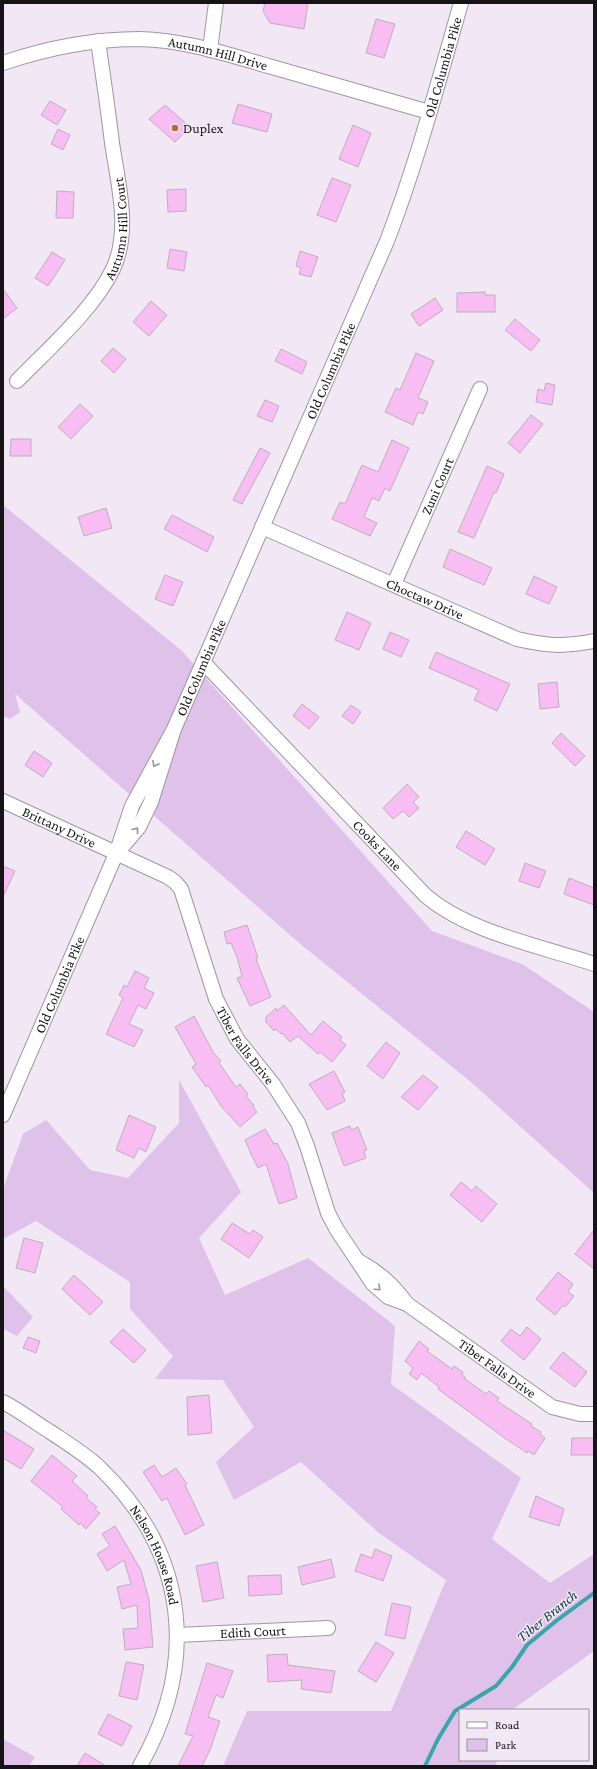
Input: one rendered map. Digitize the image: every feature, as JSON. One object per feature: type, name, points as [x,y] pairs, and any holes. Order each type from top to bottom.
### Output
[{"type":"street","points":[[210,50],[216,3]]},
{"type":"street","name":"Old Columbia Pike","points":[[3,1115],[116,854],[132,806],[174,729],[387,241],[404,197],[461,3]]},
{"type":"street","name":"Autumn Hill Drive","points":[[3,63],[34,52],[98,41],[139,39],[169,41],[210,50],[429,112]]},
{"type":"street","name":"Autumn Hill Court","points":[[17,381],[101,290],[113,268],[121,244],[120,199],[98,41]]},
{"type":"street","name":"Zuni Court","points":[[394,584],[480,389]]},
{"type":"street","name":"Choctaw Drive","points":[[262,527],[517,639],[542,644],[569,646],[594,641]]},
{"type":"street","name":"Cooks Lane","points":[[203,662],[424,895],[438,907],[466,922],[594,964]]},
{"type":"street","name":"Brittany Drive","points":[[3,801],[116,854]]},
{"type":"street","name":"Tiber Falls Drive","points":[[116,854],[168,877],[176,882],[180,888],[216,999],[226,1021],[238,1041],[287,1105],[307,1146],[328,1213],[337,1230],[379,1290],[394,1300],[407,1304],[552,1407],[580,1414],[594,1414]]},
{"type":"street","name":"Nelson House Road","points":[[3,1402],[76,1449],[100,1468],[139,1513],[154,1539],[166,1568],[172,1591],[178,1635],[171,1693],[162,1721],[140,1766]]},
{"type":"street","name":"Edith Court","points":[[178,1635],[328,1628]]},
{"type":"green space","points":[[3,505],[181,650],[432,931],[522,964],[594,1012],[594,1193],[471,1082],[298,942],[15,694],[20,712],[10,719],[3,716]]},
{"type":"green space","points":[[179,1080],[241,1192],[199,1238],[225,1295],[308,1258],[395,1326],[391,1384],[521,1478],[492,1539],[550,1583],[594,1554],[594,1651],[513,1709],[459,1709],[459,1761],[497,1761],[496,1766],[223,1766],[247,1711],[391,1711],[446,1580],[379,1533],[301,1462],[234,1500],[216,1462],[254,1427],[223,1380],[155,1379],[173,1356],[130,1309],[130,1282],[36,1221],[3,1239],[3,1189],[23,1134],[46,1120],[90,1170],[128,1178],[179,1123]]},
{"type":"green space","points":[[3,1286],[33,1317],[17,1336],[3,1329]]},
{"type":"green space","points":[[3,1739],[35,1757],[29,1766],[3,1766]]},
{"type":"building","points":[[265,3],[308,3],[304,29],[270,23],[263,11]]},
{"type":"building","points":[[376,19],[395,24],[384,58],[366,53]]},
{"type":"building","points":[[50,101],[66,110],[57,125],[41,115]]},
{"type":"building","points":[[238,104],[272,114],[267,132],[232,123]]},
{"type":"building","points":[[165,105],[190,127],[175,142],[149,119]]},
{"type":"building","points":[[353,125],[371,133],[358,167],[339,159]]},
{"type":"building","points":[[58,129],[70,135],[63,150],[51,144]]},
{"type":"building","points":[[332,178],[351,185],[336,222],[317,215]]},
{"type":"building","points":[[186,189],[186,211],[168,212],[167,190]]},
{"type":"building","points":[[57,191],[74,192],[73,218],[56,218]]},
{"type":"building","points":[[170,249],[187,252],[184,271],[167,268]]},
{"type":"building","points":[[300,251],[318,257],[311,277],[299,274],[301,268],[296,266]]},
{"type":"building","points":[[52,252],[65,260],[48,286],[35,278]]},
{"type":"building","points":[[3,289],[17,308],[3,319]]},
{"type":"building","points":[[485,292],[485,295],[495,295],[495,312],[457,312],[457,293]]},
{"type":"building","points":[[435,298],[443,310],[419,326],[411,314]]},
{"type":"building","points":[[151,301],[167,315],[149,336],[133,322]]},
{"type":"building","points":[[515,319],[540,340],[531,351],[505,330]]},
{"type":"building","points":[[113,348],[126,359],[114,373],[101,361]]},
{"type":"building","points":[[281,349],[307,362],[302,374],[275,361]]},
{"type":"building","points":[[416,353],[434,361],[418,398],[428,402],[423,414],[418,412],[413,425],[385,412],[396,388],[400,390]]},
{"type":"building","points":[[546,383],[555,385],[552,405],[536,402],[538,389],[544,391]]},
{"type":"building","points":[[265,400],[279,406],[272,422],[257,416]]},
{"type":"building","points":[[80,404],[93,416],[71,439],[58,427]]},
{"type":"building","points":[[531,415],[543,424],[520,453],[508,443]]},
{"type":"building","points":[[11,439],[31,439],[31,456],[10,456]]},
{"type":"building","points":[[392,440],[409,448],[390,491],[385,488],[379,501],[372,498],[364,517],[377,523],[370,536],[332,519],[340,502],[345,504],[362,465],[378,472]]},
{"type":"building","points":[[260,448],[270,453],[242,504],[233,500]]},
{"type":"building","points":[[487,466],[504,474],[496,493],[494,492],[474,538],[458,532]]},
{"type":"building","points":[[106,508],[112,528],[84,536],[78,517]]},
{"type":"building","points":[[172,515],[214,537],[207,552],[164,529]]},
{"type":"building","points":[[450,549],[492,568],[484,585],[443,567]]},
{"type":"building","points":[[165,575],[183,582],[173,606],[155,599]]},
{"type":"building","points":[[534,576],[557,587],[549,604],[526,594]]},
{"type":"building","points":[[347,612],[371,623],[359,650],[335,640]]},
{"type":"building","points":[[390,632],[409,640],[401,657],[383,649]]},
{"type":"building","points":[[436,652],[510,684],[497,711],[474,700],[479,690],[429,668]]},
{"type":"building","points":[[557,682],[559,707],[540,709],[538,684]]},
{"type":"building","points":[[302,704],[319,717],[309,729],[293,716]]},
{"type":"building","points":[[351,705],[361,712],[353,724],[342,716]]},
{"type":"building","points":[[561,733],[585,756],[575,766],[552,743]]},
{"type":"building","points":[[34,751],[52,763],[43,777],[25,765]]},
{"type":"building","points":[[407,784],[419,797],[413,802],[419,808],[409,817],[403,811],[393,819],[383,808]]},
{"type":"building","points":[[466,831],[495,849],[485,865],[456,847]]},
{"type":"building","points":[[525,863],[546,871],[539,888],[519,881]]},
{"type":"building","points":[[3,866],[15,871],[3,897]]},
{"type":"building","points":[[569,878],[594,888],[594,905],[564,894]]},
{"type":"building","points":[[247,925],[258,958],[256,959],[271,997],[250,1006],[237,978],[242,976],[237,957],[231,943],[227,944],[224,932]]},
{"type":"building","points":[[135,971],[149,978],[144,988],[154,993],[146,1009],[138,1005],[129,1024],[143,1030],[134,1047],[106,1034],[123,998],[119,995],[124,985],[127,987]]},
{"type":"building","points":[[284,1005],[311,1035],[323,1021],[342,1037],[340,1040],[346,1045],[332,1062],[320,1052],[318,1054],[298,1036],[290,1042],[282,1033],[281,1034],[276,1029],[274,1031],[265,1021],[267,1020],[265,1018],[276,1008],[277,1011]]},
{"type":"building","points":[[194,1016],[213,1052],[221,1061],[219,1063],[236,1087],[240,1084],[248,1094],[246,1096],[254,1105],[253,1107],[257,1112],[240,1127],[221,1106],[208,1085],[206,1087],[192,1067],[196,1064],[175,1027]]},
{"type":"building","points":[[386,1042],[400,1053],[383,1079],[367,1066]]},
{"type":"building","points":[[334,1071],[345,1092],[342,1093],[345,1101],[327,1110],[309,1084]]},
{"type":"building","points":[[423,1075],[438,1087],[418,1110],[401,1097]]},
{"type":"building","points":[[129,1115],[156,1127],[146,1152],[139,1148],[134,1158],[116,1150]]},
{"type":"building","points":[[350,1126],[351,1130],[358,1127],[367,1150],[364,1151],[366,1158],[344,1166],[332,1133]]},
{"type":"building","points":[[265,1129],[274,1144],[277,1143],[288,1164],[297,1198],[279,1204],[266,1164],[258,1168],[245,1140]]},
{"type":"building","points":[[461,1182],[472,1191],[476,1186],[497,1204],[482,1222],[450,1195]]},
{"type":"building","points":[[232,1223],[250,1234],[253,1230],[263,1237],[249,1258],[221,1239]]},
{"type":"building","points":[[594,1230],[594,1269],[575,1254]]},
{"type":"building","points":[[24,1238],[43,1243],[35,1273],[16,1268]]},
{"type":"building","points":[[558,1272],[573,1284],[568,1292],[574,1296],[565,1307],[563,1305],[555,1315],[536,1299]]},
{"type":"building","points":[[74,1275],[103,1302],[90,1315],[62,1289]]},
{"type":"building","points":[[527,1327],[541,1339],[524,1360],[501,1341],[511,1329],[520,1336]]},
{"type":"building","points":[[123,1329],[146,1350],[134,1363],[110,1342]]},
{"type":"building","points":[[28,1337],[40,1341],[36,1353],[23,1348]]},
{"type":"building","points":[[419,1341],[429,1349],[427,1351],[452,1369],[454,1366],[463,1372],[462,1375],[465,1379],[486,1394],[489,1391],[499,1398],[497,1401],[532,1424],[531,1426],[541,1432],[540,1434],[545,1438],[534,1455],[528,1451],[527,1453],[506,1439],[438,1389],[439,1387],[421,1373],[417,1380],[409,1374],[413,1368],[405,1361]]},
{"type":"building","points":[[563,1352],[587,1372],[575,1387],[550,1368]]},
{"type":"building","points":[[209,1395],[212,1433],[188,1435],[187,1397]]},
{"type":"building","points":[[3,1430],[34,1449],[21,1469],[3,1458]]},
{"type":"building","points":[[572,1438],[594,1438],[594,1455],[571,1455]]},
{"type":"building","points":[[52,1455],[77,1476],[72,1481],[88,1496],[86,1498],[97,1507],[95,1509],[100,1513],[86,1529],[80,1523],[79,1525],[61,1509],[63,1507],[31,1481]]},
{"type":"building","points":[[154,1465],[162,1477],[176,1468],[187,1484],[185,1485],[204,1525],[185,1535],[167,1498],[162,1501],[143,1472]]},
{"type":"building","points":[[536,1496],[564,1509],[559,1526],[529,1517]]},
{"type":"building","points":[[115,1526],[141,1570],[149,1600],[153,1647],[125,1650],[123,1629],[138,1628],[137,1605],[122,1609],[117,1587],[131,1584],[124,1560],[107,1571],[97,1554],[110,1546],[102,1534]]},
{"type":"building","points":[[375,1549],[392,1556],[383,1581],[355,1571],[361,1554],[372,1558]]},
{"type":"building","points":[[331,1559],[335,1577],[302,1585],[298,1567]]},
{"type":"building","points":[[217,1562],[224,1598],[203,1602],[196,1566]]},
{"type":"building","points":[[281,1575],[282,1594],[249,1596],[248,1576]]},
{"type":"building","points":[[392,1603],[411,1607],[405,1639],[385,1635]]},
{"type":"building","points":[[376,1642],[394,1653],[376,1682],[358,1671]]},
{"type":"building","points":[[287,1654],[288,1665],[335,1671],[331,1693],[301,1689],[302,1680],[268,1682],[267,1655]]},
{"type":"building","points":[[126,1662],[144,1665],[137,1700],[119,1696]]},
{"type":"building","points":[[207,1663],[233,1671],[223,1698],[216,1695],[208,1717],[220,1721],[210,1750],[202,1766],[178,1766],[193,1736],[185,1734]]},
{"type":"building","points":[[108,1714],[132,1726],[122,1746],[98,1734]]},
{"type":"building","points":[[85,1753],[106,1766],[77,1766]]},
{"type":"waterway","name":"Tiber Branch","points":[[425,1766],[438,1739],[455,1711],[496,1686],[512,1667],[527,1645],[594,1593]]},
{"type":"place","name":"Duplex","points":[[175,128]]}]
